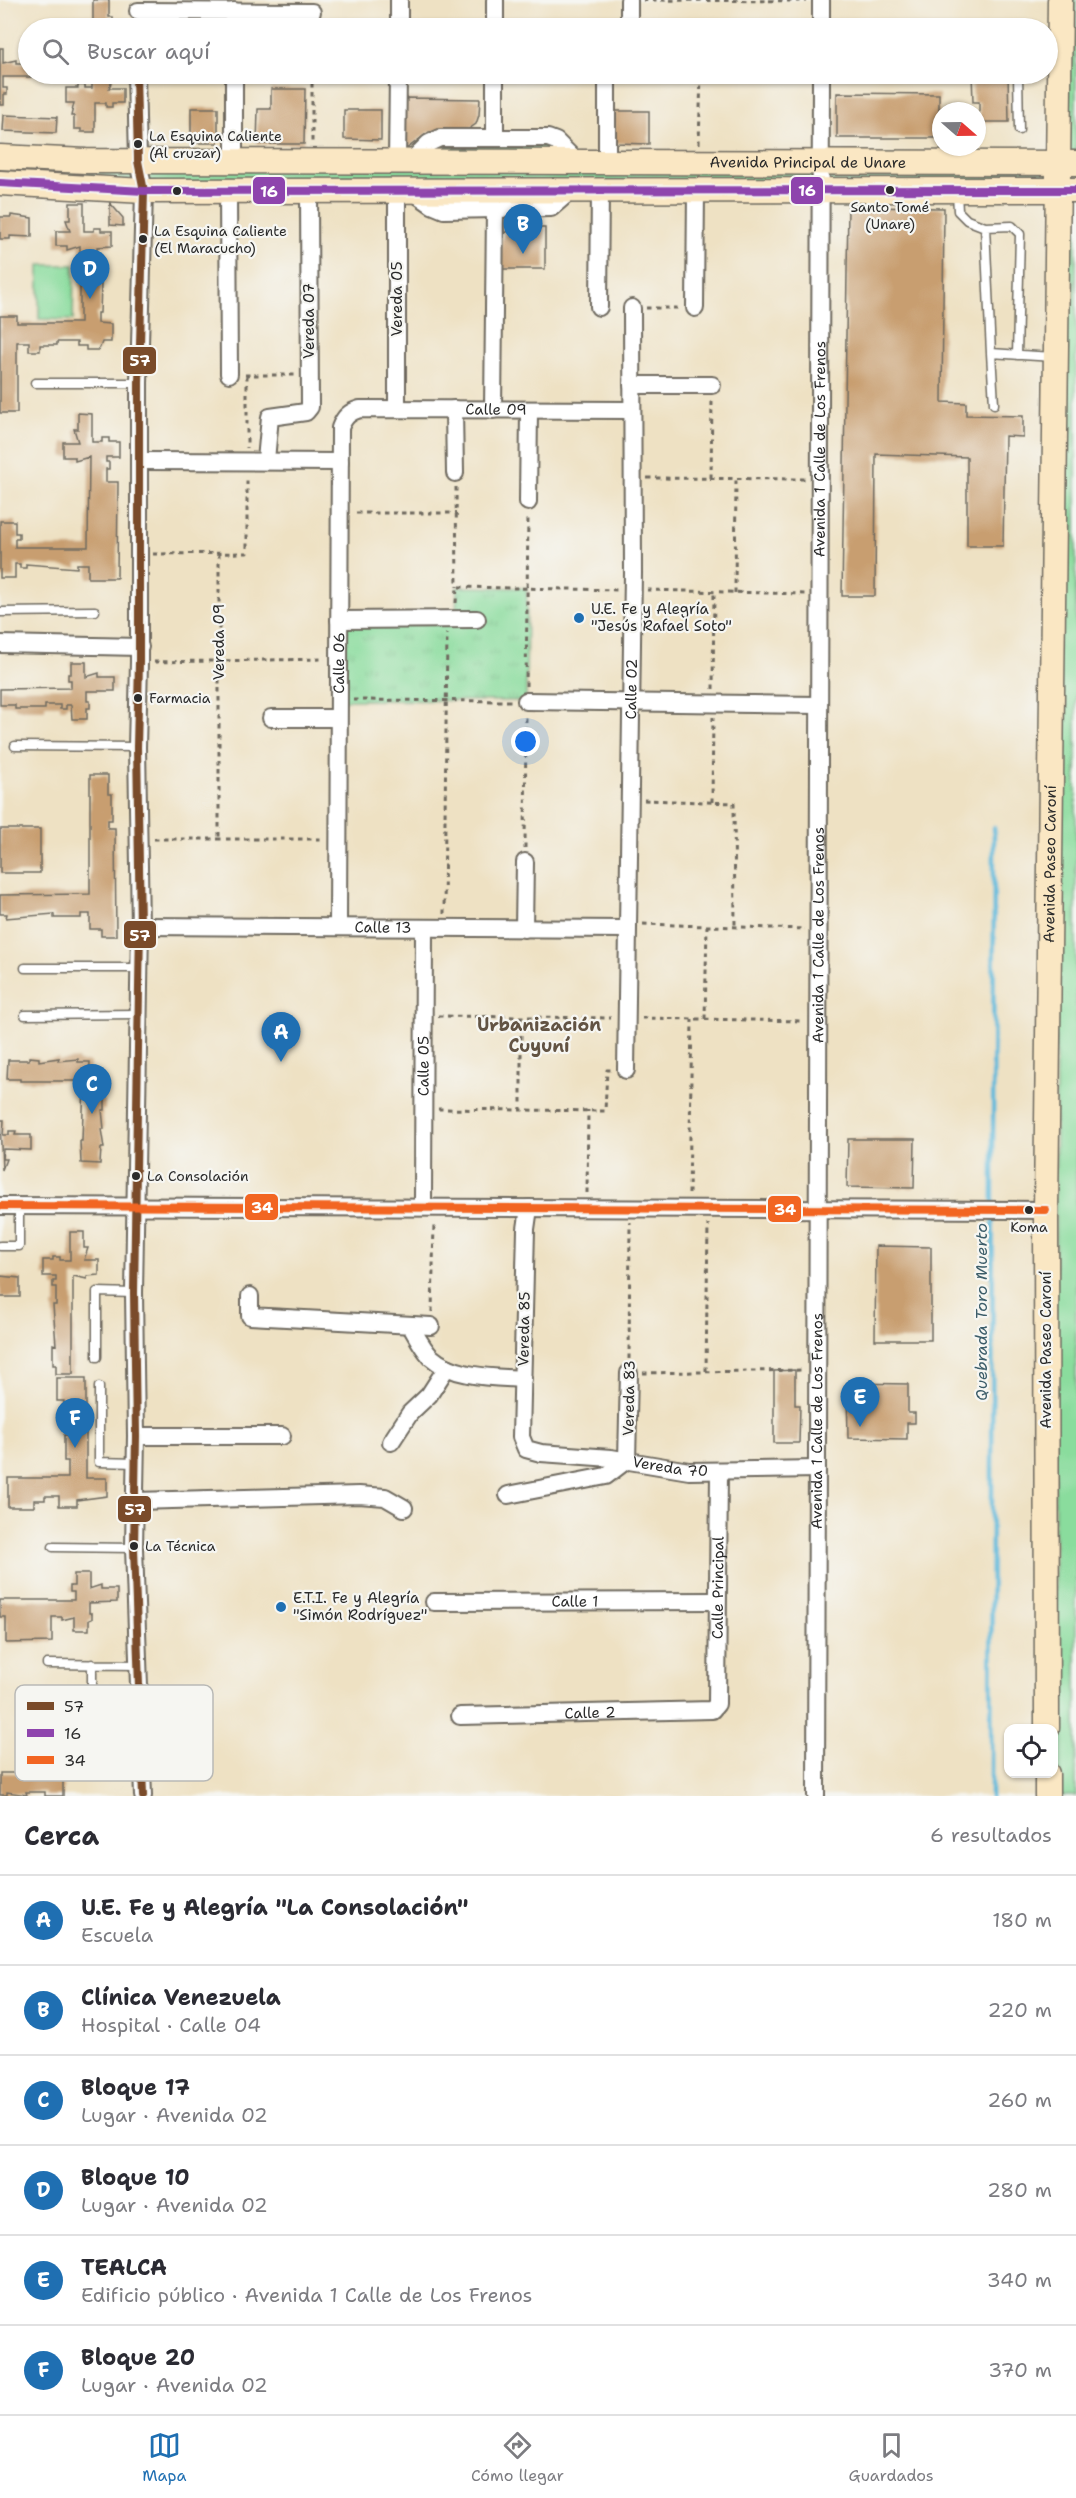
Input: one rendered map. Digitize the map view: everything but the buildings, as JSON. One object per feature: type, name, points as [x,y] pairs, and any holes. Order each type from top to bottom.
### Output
[{"type":"street","points":[[399,0],[399,18]]},
{"type":"street","points":[[495,0],[495,18]]},
{"type":"street","points":[[629,0],[629,18]]},
{"type":"street","name":"Avenida Paseo Caroní","points":[[1058,19],[1060,0]]},
{"type":"street","points":[[821,1],[821,18]]},
{"type":"street","points":[[138,6],[220,18]]},
{"type":"street","points":[[254,18],[312,12]]},
{"type":"street","points":[[136,84],[138,161],[144,191],[139,383],[140,655],[137,747],[140,926],[134,1293],[136,1436],[134,1548],[139,1685]]},
{"type":"street","points":[[234,84],[234,161]]},
{"type":"street","points":[[399,84],[405,161]]},
{"type":"street","points":[[495,84],[495,138]]},
{"type":"street","points":[[607,84],[607,162]]},
{"type":"street","name":"Avenida 1 Calle de Los Frenos","points":[[816,1796],[821,84]]},
{"type":"street","name":"Avenida Paseo Caroní","points":[[1047,1724],[1046,1210],[1057,357],[1067,190],[1067,163],[1057,84]]},
{"type":"street","points":[[405,161],[429,142],[440,138],[552,138],[576,161]]},
{"type":"street","name":"Avenida Principal de Unare","points":[[0,157],[138,161],[1067,163]]},
{"type":"street","name":"Avenida Principal de Unare","points":[[0,183],[144,191],[403,188],[1067,190]]},
{"type":"street","points":[[403,188],[444,210],[551,208],[574,188]]},
{"type":"street","name":"Vereda 05","points":[[397,409],[403,188]]},
{"type":"street","points":[[228,189],[229,374]]},
{"type":"street","name":"Vereda 07","points":[[266,460],[268,420],[272,417],[306,412],[310,407],[309,189]]},
{"type":"street","points":[[599,307],[600,189]]},
{"type":"street","points":[[695,308],[696,189]]},
{"type":"street","points":[[493,410],[495,209]]},
{"type":"street","name":"Calle 02","points":[[626,1070],[633,590],[632,308]]},
{"type":"street","points":[[632,385],[712,386]]},
{"type":"street","name":"Calle 09","points":[[360,409],[632,411]]},
{"type":"street","name":"Calle 06","points":[[338,927],[340,428],[351,412],[360,409]]},
{"type":"street","points":[[454,410],[455,474]]},
{"type":"street","points":[[528,502],[529,410]]},
{"type":"street","points":[[140,461],[340,462]]},
{"type":"street","points":[[339,620],[477,619]]},
{"type":"street","points":[[0,644],[140,655]]},
{"type":"street","points":[[526,701],[819,705]]},
{"type":"street","points":[[271,718],[338,718]]},
{"type":"street","points":[[524,929],[525,861]]},
{"type":"street","name":"Calle 13","points":[[140,926],[627,929]]},
{"type":"street","name":"Calle 05","points":[[424,928],[423,1109],[429,1206]]},
{"type":"street","points":[[0,1206],[1046,1210]]},
{"type":"street","name":"Vereda 85","points":[[526,1449],[521,1437],[526,1229],[529,1208]]},
{"type":"street","points":[[250,1296],[250,1316],[431,1326]]},
{"type":"street","points":[[410,1325],[432,1358],[447,1367],[483,1376],[523,1379]]},
{"type":"street","points":[[392,1442],[411,1413],[429,1395],[447,1367]]},
{"type":"street","name":"Vereda 83","points":[[627,1460],[629,1373]]},
{"type":"street","points":[[136,1436],[282,1436]]},
{"type":"street","name":"Vereda 70","points":[[526,1449],[541,1453],[627,1460],[689,1471],[817,1469]]},
{"type":"street","points":[[508,1495],[606,1476],[627,1460]]},
{"type":"street","name":"Calle Principal","points":[[717,1704],[719,1472]]},
{"type":"street","points":[[136,1501],[359,1495],[385,1497],[404,1508]]},
{"type":"street","name":"Calle 1","points":[[434,1602],[717,1601]]},
{"type":"street","name":"Calle 2","points":[[460,1716],[708,1712],[717,1704]]},
{"type":"street","points":[[1047,1778],[1047,1796]]},
{"type":"street","points":[[142,1781],[143,1796]]},
{"type":"lane","points":[[1018,84],[1020,130]]},
{"type":"lane","points":[[957,190],[958,211],[967,220],[985,227],[1012,226],[1020,234],[1017,355]]},
{"type":"lane","points":[[985,227],[994,404]]},
{"type":"lane","points":[[991,353],[1057,357]]},
{"type":"lane","points":[[35,383],[139,383]]},
{"type":"lane","points":[[0,612],[95,611]]},
{"type":"lane","points":[[15,746],[137,747]]},
{"type":"lane","points":[[25,968],[139,968]]},
{"type":"lane","points":[[25,1015],[139,1014]]},
{"type":"lane","points":[[0,1246],[19,1246],[19,1206]]},
{"type":"lane","points":[[97,1357],[97,1292],[134,1293]]},
{"type":"lane","points":[[99,1387],[99,1462],[136,1463]]},
{"type":"lane","points":[[53,1547],[134,1548]]},
{"type":"lane","points":[[47,1664],[138,1665]]},
{"type":"lane","points":[[92,1664],[92,1685]]},
{"type":"path","points":[[641,0],[821,1]]},
{"type":"path","points":[[312,84],[312,161]]},
{"type":"path","points":[[698,162],[701,84]]},
{"type":"path","points":[[229,374],[310,375]]},
{"type":"path","points":[[711,478],[712,386]]},
{"type":"path","points":[[444,928],[447,701],[452,620],[457,587],[455,474]]},
{"type":"path","points":[[633,478],[820,479]]},
{"type":"path","points":[[735,593],[736,478]]},
{"type":"path","points":[[525,861],[528,502]]},
{"type":"path","points":[[339,513],[456,513]]},
{"type":"path","name":"Vereda 09","points":[[219,553],[219,839]]},
{"type":"path","points":[[140,554],[247,553]]},
{"type":"path","points":[[457,587],[819,595]]},
{"type":"path","points":[[712,802],[714,592]]},
{"type":"path","points":[[140,655],[219,659],[339,659]]},
{"type":"path","points":[[338,700],[526,701]]},
{"type":"path","points":[[629,800],[734,803],[735,927]]},
{"type":"path","points":[[140,839],[338,839]]},
{"type":"path","points":[[627,929],[642,924],[818,929]]},
{"type":"path","points":[[705,1019],[707,926]]},
{"type":"path","points":[[424,1016],[819,1021]]},
{"type":"path","points":[[521,1017],[521,1110]]},
{"type":"path","points":[[689,1210],[692,1019]]},
{"type":"path","points":[[423,1109],[605,1111],[607,1070],[626,1070]]},
{"type":"path","points":[[587,1208],[588,1110]]},
{"type":"path","points":[[429,1206],[431,1326]]},
{"type":"path","name":"Vereda 83","points":[[629,1373],[630,1209]]},
{"type":"path","points":[[706,1371],[708,1210]]},
{"type":"path","points":[[629,1373],[818,1370]]},
{"type":"green space","points":[[1060,0],[1076,0],[1076,163],[1059,163],[1076,190],[1076,1796],[1047,1796],[1053,1778],[1058,1778],[1058,1724],[1054,1724],[1058,190],[409,189],[0,183],[0,157],[412,160],[429,143],[547,138],[576,161],[1058,163]]},
{"type":"green space","points":[[39,265],[74,265],[73,320],[39,319]]},
{"type":"green space","points":[[457,587],[527,588],[526,701],[338,700],[339,620],[456,619]]},
{"type":"waterway","name":"Quebrada Toro Muerto","points":[[991,1796],[994,828]]},
{"type":"transit line","name":"57","points":[[136,84],[138,161],[144,191],[139,383],[137,747],[140,926],[134,1293],[136,1436],[134,1548],[139,1685]]},
{"type":"transit line","name":"16","points":[[0,183],[144,191],[1076,190]]},
{"type":"transit line","name":"34","points":[[0,1206],[1046,1210]]},
{"type":"transit line","name":"57","points":[[142,1781],[143,1796]]},
{"type":"place","name":"La Esquina Caliente (Al cruzar)","points":[[138,144]]},
{"type":"place","name":"Santo Tomé (Unare)","points":[[890,190]]},
{"type":"place","name":"La Esquina Caliente (El Maracucho)","points":[[143,239]]},
{"type":"place","name":"Clínica Venezuela","points":[[523,254]]},
{"type":"place","name":"Bloque 10","points":[[90,299]]},
{"type":"place","name":"U.E. Fe y Alegría \"Jesús Rafael Soto\"","points":[[579,618]]},
{"type":"place","name":"Farmacia","points":[[138,698]]},
{"type":"place","name":"U.E. Fe y Alegría \"La Consolación\"","points":[[281,1062]]},
{"type":"place","name":"Bloque 17","points":[[92,1114]]},
{"type":"place","name":"La Consolación","points":[[136,1176]]},
{"type":"place","name":"Koma","points":[[1029,1210]]},
{"type":"place","name":"TEALCA","points":[[860,1427]]},
{"type":"place","name":"Bloque 20","points":[[75,1448]]},
{"type":"place","name":"La Técnica","points":[[134,1546]]},
{"type":"place","name":"E.T.I. Fe y Alegría \"Simón Rodríguez\"","points":[[281,1607]]},
{"type":"district","name":"Urbanización Cuyuní","points":[[539,1035]]}]
